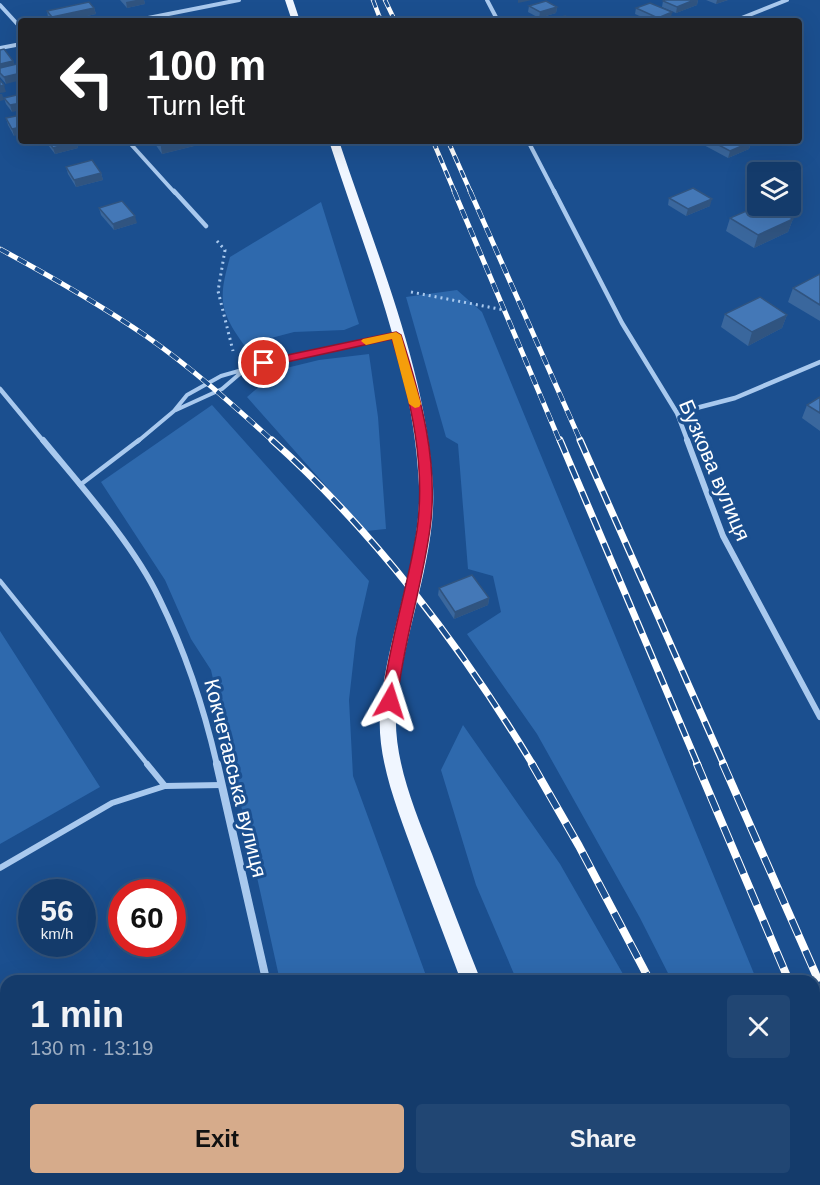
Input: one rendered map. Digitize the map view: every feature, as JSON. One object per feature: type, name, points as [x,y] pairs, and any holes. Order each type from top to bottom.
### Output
[{"type":"main road","points":[[289,0],[295,18]]},
{"type":"main road","points":[[335,144],[413,389],[423,448],[426,490],[423,529],[393,668],[388,717],[401,791],[440,903],[469,975]]},
{"type":"street","points":[[148,18],[239,0]]},
{"type":"street","points":[[487,0],[496,18]]},
{"type":"street","points":[[742,18],[787,0]]},
{"type":"street","points":[[0,5],[18,25]]},
{"type":"street","points":[[0,48],[18,45]]},
{"type":"street","points":[[131,144],[206,226]]},
{"type":"street","name":"Бузкова вулиця","points":[[530,144],[622,323],[677,413],[723,536],[820,717]]},
{"type":"street","points":[[677,413],[735,398],[820,362]]},
{"type":"street","name":"Кокчетавська вулиця","points":[[0,389],[80,485],[137,560],[159,597],[204,709],[263,975]]},
{"type":"lane","points":[[80,485],[130,448],[174,411],[187,395],[204,384],[244,369],[284,358],[396,335]]},
{"type":"lane","points":[[174,411],[222,389],[244,369]]},
{"type":"lane","points":[[0,581],[165,786]]},
{"type":"lane","points":[[0,868],[112,803],[165,786],[222,786]]},
{"type":"path","points":[[206,226],[225,250],[218,291],[232,350],[244,369]]},
{"type":"path","points":[[381,285],[504,310]]},
{"type":"shaded area","points":[[321,202],[359,324],[344,330],[294,332],[244,345],[229,322],[223,302],[224,283],[230,257]]},
{"type":"shaded area","points":[[457,290],[482,312],[755,975],[669,975],[640,918],[537,734],[467,634],[501,612],[493,576],[468,569],[458,444],[446,437],[406,297]]},
{"type":"shaded area","points":[[369,354],[378,417],[386,529],[366,531],[247,397],[278,370],[319,360]]},
{"type":"shaded area","points":[[212,405],[369,581],[356,638],[349,700],[353,776],[426,975],[279,975],[211,670],[191,639],[165,580],[101,482]]},
{"type":"shaded area","points":[[0,631],[100,787],[0,844]]},
{"type":"shaded area","points":[[463,725],[560,864],[624,975],[514,975],[476,885],[441,770]]},
{"type":"building","points":[[694,0],[677,7],[663,1]]},
{"type":"building","points":[[546,1],[557,7],[540,12],[529,6]]},
{"type":"building","points":[[89,2],[94,8],[52,17],[47,11]]},
{"type":"building","points":[[650,3],[672,12],[658,18],[636,8]]},
{"type":"building","points":[[4,49],[13,61],[0,64],[0,50]]},
{"type":"building","points":[[18,64],[18,74],[4,77],[0,73],[0,68]]},
{"type":"building","points":[[18,95],[18,104],[10,105],[4,98]]},
{"type":"building","points":[[18,116],[18,128],[12,129],[6,118]]},
{"type":"building","points":[[50,144],[66,144],[53,148]]},
{"type":"building","points":[[717,144],[746,144],[730,151]]},
{"type":"building","points":[[92,160],[101,173],[74,180],[66,167]]},
{"type":"building","points":[[693,188],[712,199],[688,209],[669,198]]},
{"type":"building","points":[[122,201],[135,216],[113,224],[99,208]]},
{"type":"building","points":[[747,211],[747,216],[788,216],[793,219],[758,235],[730,218]]},
{"type":"building","points":[[820,274],[820,305],[793,288]]},
{"type":"building","points":[[760,297],[787,315],[752,332],[725,314]]},
{"type":"building","points":[[820,397],[820,413],[807,405]]},
{"type":"building","points":[[472,575],[489,598],[455,612],[439,588]]},
{"type":"railway","points":[[373,0],[380,18]]},
{"type":"railway","points":[[385,0],[394,18]]},
{"type":"railway","points":[[434,144],[455,193]]},
{"type":"railway","points":[[449,144],[471,193]]},
{"type":"railway","points":[[454,191],[560,442]]},
{"type":"railway","points":[[470,191],[581,442]]},
{"type":"railway","points":[[0,249],[74,291],[146,336],[196,374],[274,442]]},
{"type":"railway","points":[[272,440],[346,513],[415,593],[477,678],[533,765]]},
{"type":"railway","points":[[560,440],[698,765]]},
{"type":"railway","points":[[580,440],[724,765]]},
{"type":"railway","points":[[532,764],[579,846],[647,975]]},
{"type":"railway","points":[[697,764],[786,975]]},
{"type":"railway","points":[[723,764],[816,975]]},
{"type":"slow traffic","points":[[366,341],[396,335],[413,389],[415,404]]},
{"type":"route","points":[[264,363],[396,335],[413,389],[423,448],[426,490],[423,529],[393,668],[390,701]]}]
